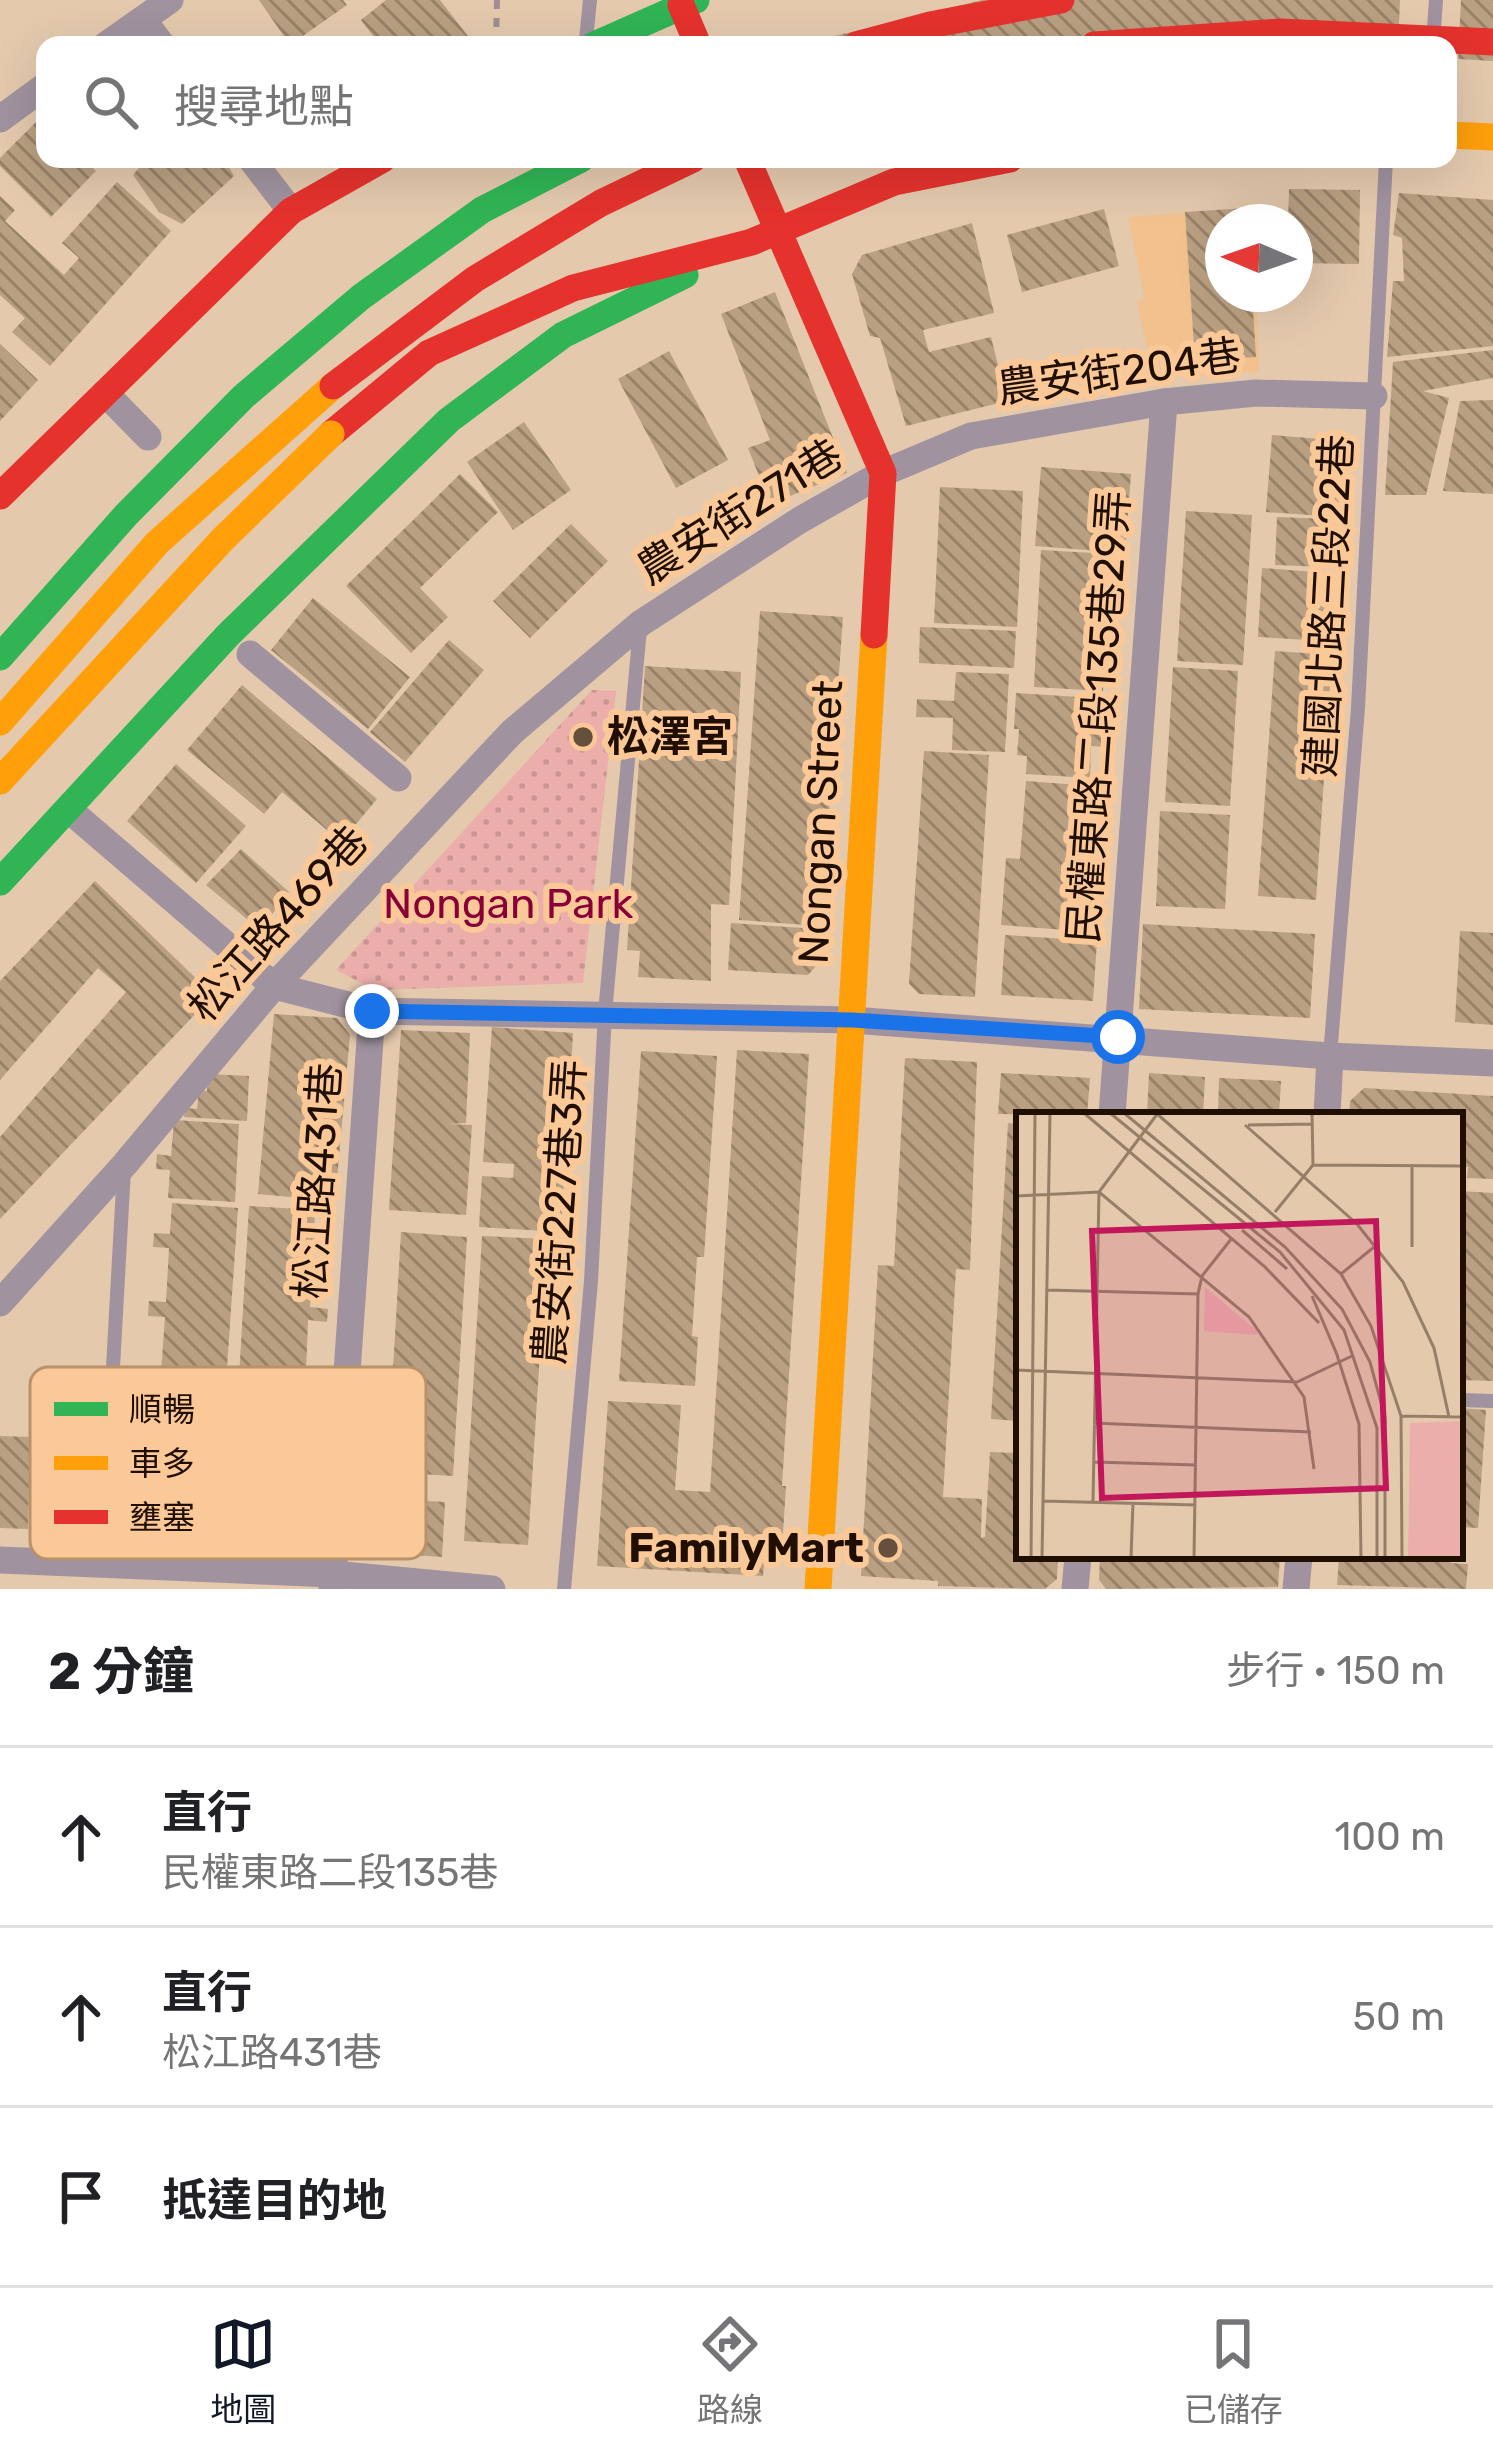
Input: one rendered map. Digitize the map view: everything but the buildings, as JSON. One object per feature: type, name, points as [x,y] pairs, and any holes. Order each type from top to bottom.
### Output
[{"type":"main road","points":[[889,36],[1061,0]]},
{"type":"main road","points":[[611,36],[688,3],[696,36]]},
{"type":"main road","points":[[1223,36],[1280,32],[1365,36]]},
{"type":"main road","points":[[1457,40],[1493,42]]},
{"type":"main road","points":[[1457,135],[1493,137]]},
{"type":"main road","points":[[0,496],[291,211],[367,168]]},
{"type":"main road","points":[[0,657],[126,515],[244,396],[361,297],[482,209],[563,168]]},
{"type":"main road","points":[[0,722],[157,543],[331,388],[475,279],[601,202],[674,168]]},
{"type":"main road","name":"Nongan Street","points":[[748,168],[765,237],[883,473],[818,1589]]},
{"type":"main road","points":[[0,882],[228,635],[449,420],[563,335],[765,237],[894,182],[965,168]]},
{"type":"main road","points":[[0,781],[223,539],[331,434],[429,353],[573,288],[765,237]]},
{"type":"street","points":[[116,36],[143,10],[170,0]]},
{"type":"street","points":[[0,119],[36,93]]},
{"type":"street","points":[[257,168],[291,211]]},
{"type":"street","points":[[105,393],[148,437]]},
{"type":"street","name":"農安街204巷","points":[[883,473],[971,436],[1164,402],[1256,393],[1374,395]]},
{"type":"street","name":"民權東路二段135巷29弄","points":[[1112,1112],[1164,402]]},
{"type":"street","name":"農安街271巷","points":[[641,623],[800,520],[883,473]]},
{"type":"street","name":"松江路469巷","points":[[0,1303],[274,986],[512,732],[641,623]]},
{"type":"street","points":[[250,654],[398,778]]},
{"type":"street","points":[[68,808],[274,986],[372,1011]]},
{"type":"street","name":"松江路431巷","points":[[348,1367],[372,1011],[852,1020],[1330,1056],[1493,1063]]},
{"type":"street","points":[[1327,1112],[1330,1056]]},
{"type":"street","points":[[1076,1589],[1078,1559]]},
{"type":"street","points":[[1296,1589],[1299,1559]]},
{"type":"street","points":[[0,1560],[492,1589]]},
{"type":"lane","points":[[590,0],[590,36]]},
{"type":"lane","points":[[1434,36],[1436,0]]},
{"type":"lane","name":"建國北路三段22巷","points":[[1330,1056],[1358,708],[1386,168]]},
{"type":"lane","name":"農安街227巷3弄","points":[[564,1589],[591,1281],[605,1013],[641,623]]},
{"type":"lane","points":[[113,1367],[124,1164]]},
{"type":"lane","points":[[1463,1400],[1493,1401]]},
{"type":"lane","points":[[102,1559],[102,1567]]},
{"type":"path","points":[[496,36],[497,0]]},
{"type":"shaded area","points":[[1205,211],[1205,312],[1257,312],[1259,372],[1153,377],[1137,301],[1145,299],[1128,217]]},
{"type":"green space","name":"Nongan Park","points":[[592,690],[616,691],[583,983],[375,990],[336,970]]},
{"type":"traffic: fast","points":[[614,36],[696,0]]},
{"type":"traffic: fast","points":[[0,657],[126,515],[244,396],[361,297],[482,210],[564,168]]},
{"type":"traffic: fast","points":[[0,882],[228,635],[449,420],[563,335],[685,275]]},
{"type":"traffic: slow","points":[[1457,135],[1493,137]]},
{"type":"traffic: slow","points":[[0,722],[157,543],[333,386]]},
{"type":"traffic: slow","points":[[0,781],[223,539],[331,434]]},
{"type":"traffic: slow","points":[[818,1589],[874,635]]},
{"type":"traffic: jam","points":[[889,36],[1061,0]]},
{"type":"traffic: jam","points":[[681,5],[694,36]]},
{"type":"traffic: jam","points":[[1223,36],[1280,32],[1365,36]]},
{"type":"traffic: jam","points":[[1457,40],[1493,42]]},
{"type":"traffic: jam","points":[[0,496],[291,211],[367,168]]},
{"type":"traffic: jam","points":[[333,386],[475,279],[601,203],[674,168]]},
{"type":"traffic: jam","points":[[751,168],[883,473],[874,635]]},
{"type":"traffic: jam","points":[[754,241],[894,182],[965,168]]},
{"type":"traffic: jam","points":[[331,434],[429,353],[573,288],[752,242]]},
{"type":"place","name":"松澤宮","points":[[583,737]]},
{"type":"place","name":"FamilyMart","points":[[888,1548]]},
{"type":"route","points":[[372,1011],[852,1020],[1118,1037]]}]
